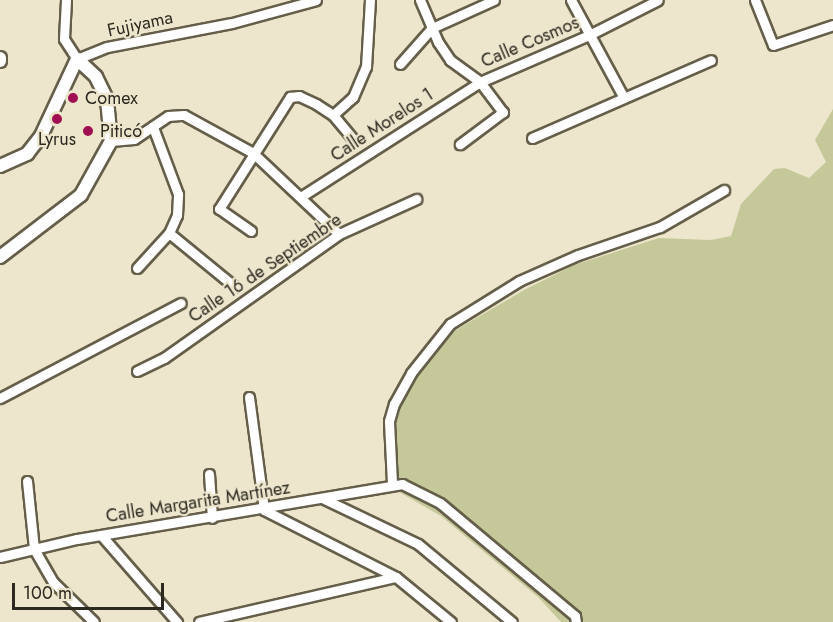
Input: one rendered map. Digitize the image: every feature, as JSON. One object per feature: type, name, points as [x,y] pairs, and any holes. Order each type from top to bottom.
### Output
[{"type":"main road","points":[[0,166],[27,154],[41,136],[77,59],[96,77],[107,100],[111,141],[81,195],[0,256]]},
{"type":"street","points":[[66,0],[64,39],[77,59]]},
{"type":"street","name":"Fujiyama","points":[[77,59],[107,47],[316,0]]},
{"type":"street","points":[[333,115],[353,97],[366,68],[370,0]]},
{"type":"street","points":[[420,0],[450,60],[480,82],[503,112],[460,144]]},
{"type":"street","points":[[400,64],[432,28],[494,0]]},
{"type":"street","points":[[571,0],[624,98]]},
{"type":"street","name":"Calle Cosmos","points":[[480,82],[589,35],[658,0]]},
{"type":"street","points":[[754,0],[773,45],[833,25]]},
{"type":"street","points":[[532,138],[711,60]]},
{"type":"street","name":"Calle Morelos 1","points":[[302,196],[480,82]]},
{"type":"street","points":[[251,231],[219,209],[290,97],[299,96],[333,115],[354,140]]},
{"type":"street","points":[[111,141],[134,139],[168,116],[184,114],[253,153],[302,196],[339,234]]},
{"type":"street","points":[[137,268],[169,233],[177,215],[178,194],[153,127]]},
{"type":"street","points":[[392,483],[389,421],[394,404],[411,373],[450,324],[519,281],[578,255],[660,227],[724,190]]},
{"type":"street","name":"Calle 16 de Septiembre","points":[[137,371],[164,358],[339,234],[416,199]]},
{"type":"street","points":[[169,233],[235,286]]},
{"type":"street","points":[[0,398],[181,303]]},
{"type":"street","points":[[249,397],[264,510],[396,577],[451,622]]},
{"type":"street","points":[[209,474],[212,518]]},
{"type":"street","points":[[27,481],[34,549],[54,582],[94,622]]},
{"type":"street","name":"Calle Margarita Martínez","points":[[0,557],[101,535],[264,510],[392,483],[402,484],[440,503],[575,616],[576,622]]},
{"type":"street","points":[[322,498],[418,544],[512,622]]},
{"type":"street","points":[[101,535],[177,622]]},
{"type":"street","points":[[199,622],[396,577]]},
{"type":"green space","points":[[833,109],[833,622],[561,622],[539,598],[441,516],[399,492],[391,435],[397,408],[435,349],[456,330],[524,290],[574,265],[659,238],[711,240],[731,236],[741,204],[774,169],[785,168],[809,178],[826,162],[815,140]]},
{"type":"place","name":"Comex","points":[[73,98]]},
{"type":"place","name":"Lyrus","points":[[57,119]]},
{"type":"place","name":"Piticó","points":[[88,131]]}]
